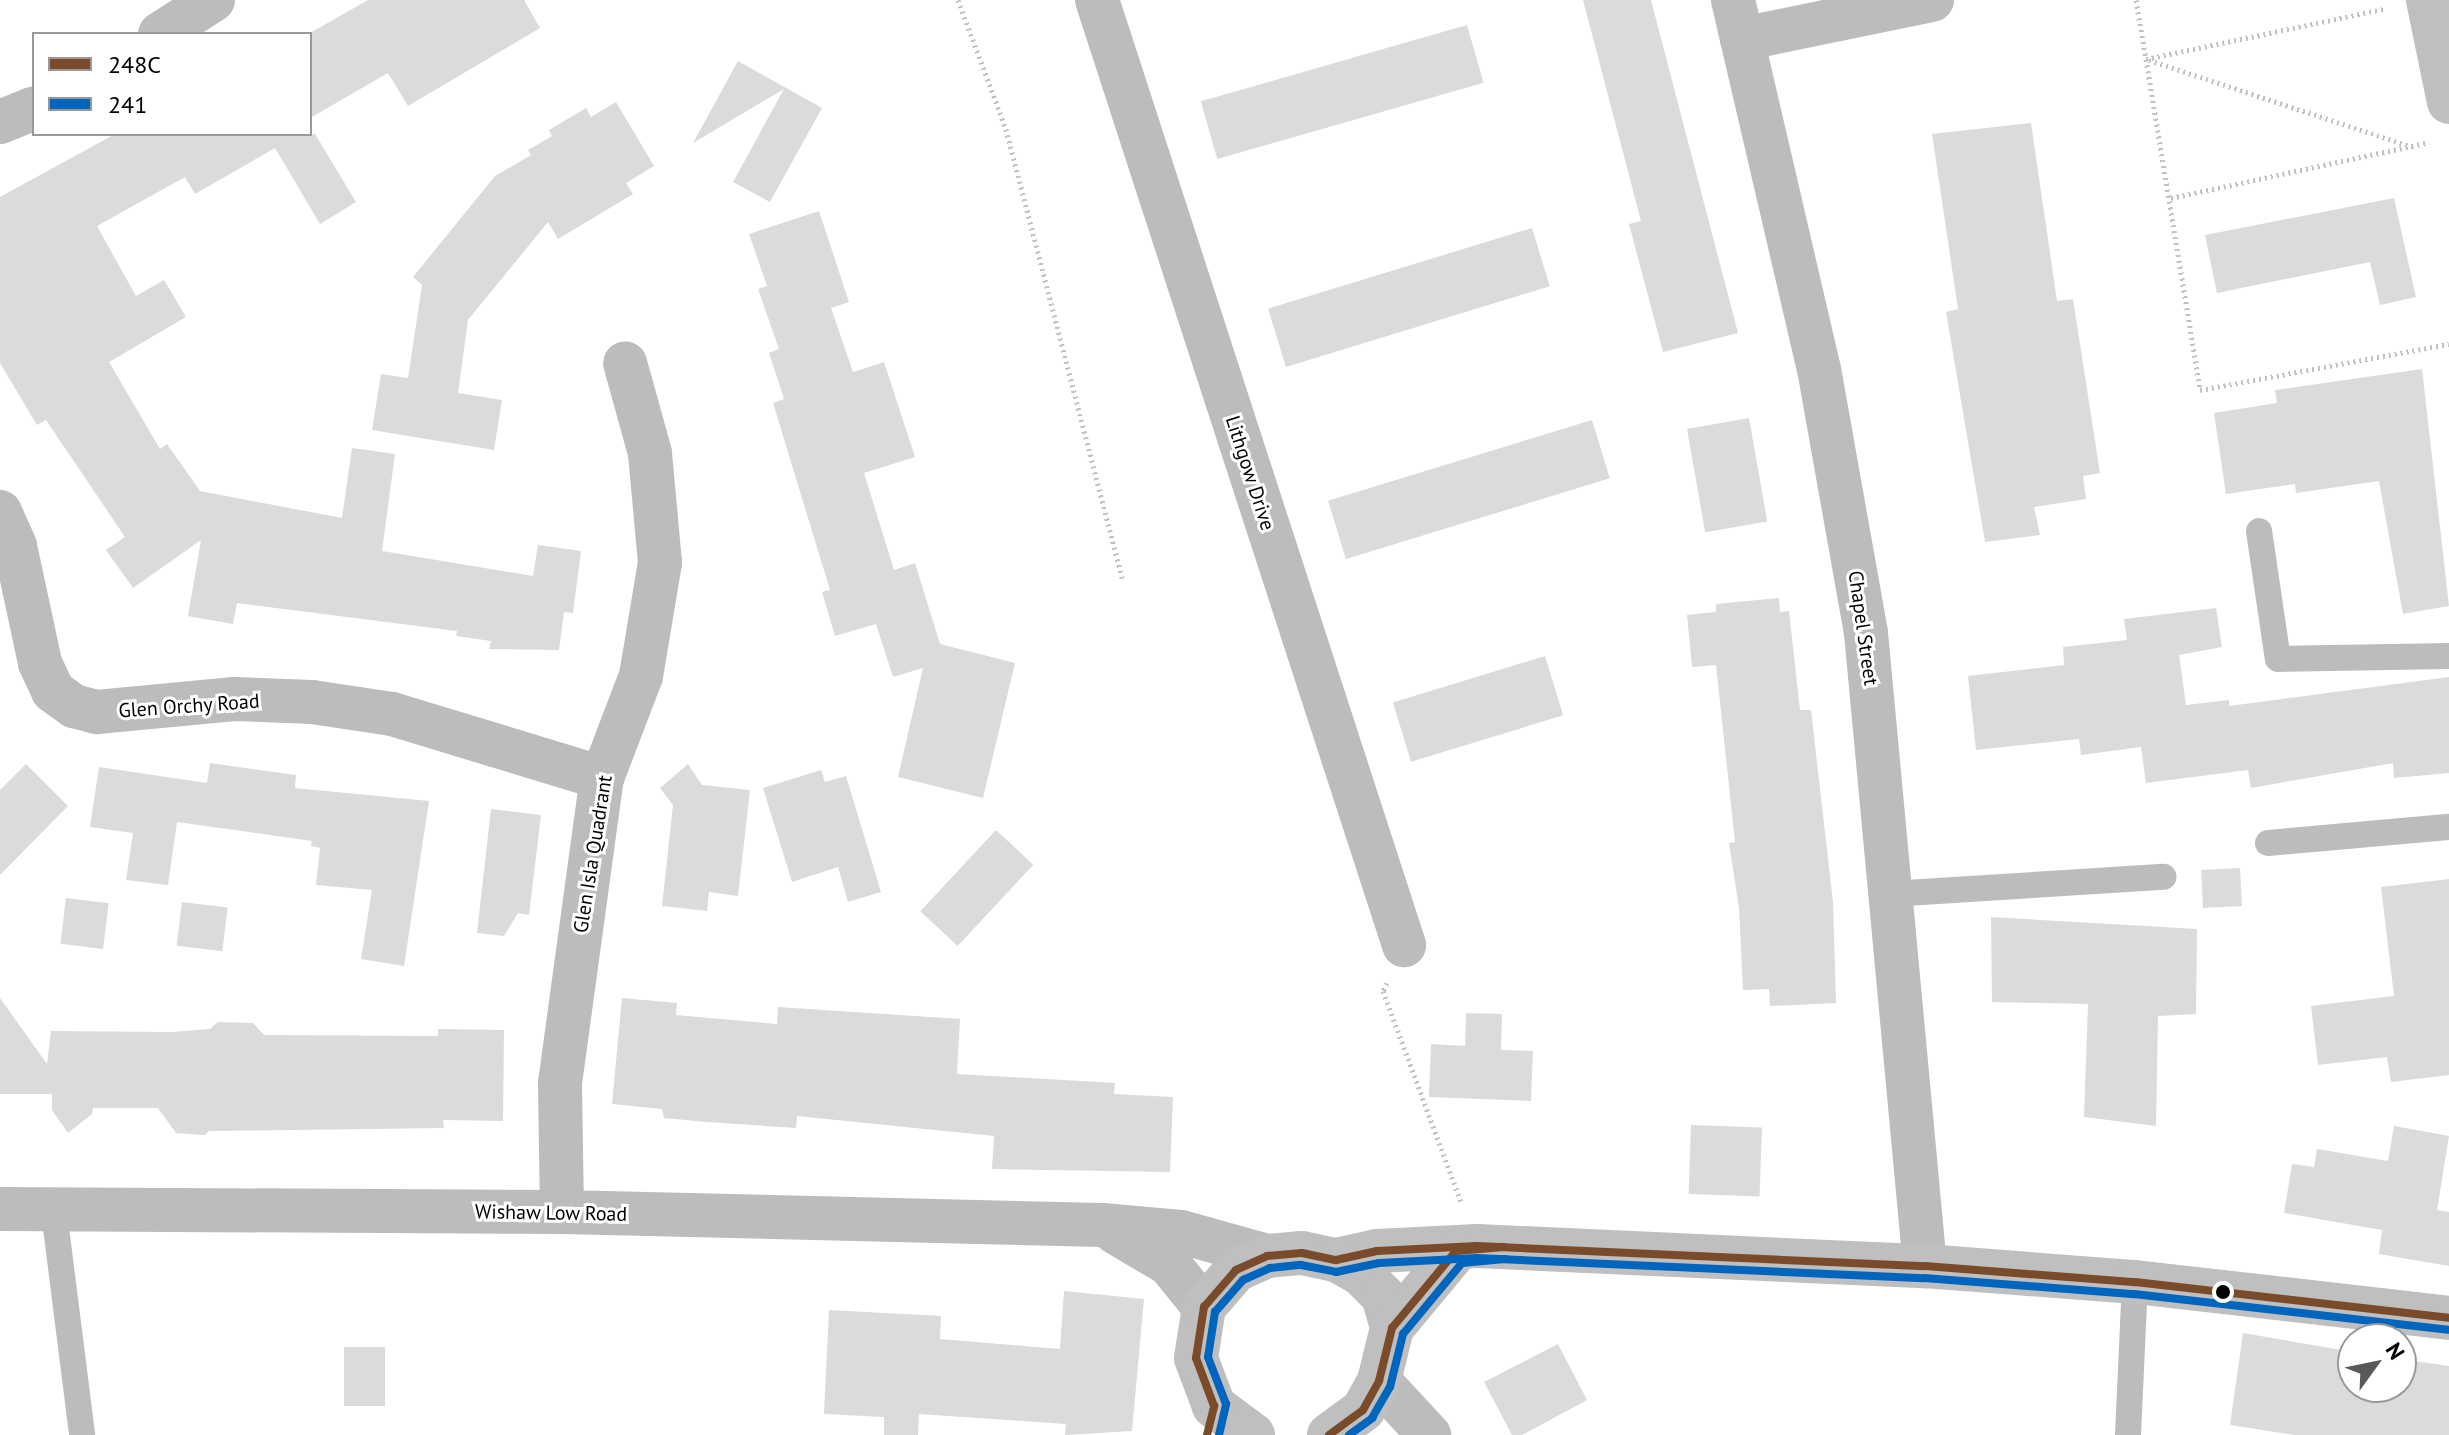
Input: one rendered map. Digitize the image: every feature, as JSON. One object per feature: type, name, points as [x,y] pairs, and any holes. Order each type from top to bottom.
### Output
[{"type":"street","points":[[163,32],[213,0]]},
{"type":"street","name":"Lithgow Drive","points":[[1097,0],[1404,945]]},
{"type":"street","points":[[1738,20],[1932,0]]},
{"type":"street","points":[[2428,0],[2443,121]]},
{"type":"street","name":"Chapel Street","points":[[1738,20],[1819,369],[1863,617],[1925,1266]]},
{"type":"street","points":[[0,122],[32,109]]},
{"type":"street","name":"Glen Isla Quadrant","points":[[562,1212],[560,1083],[602,778],[641,676],[660,563],[650,453],[625,363]]},
{"type":"street","name":"Glen Orchy Road","points":[[0,512],[15,546],[40,663],[53,691],[74,706],[97,712],[234,699],[312,702],[392,714],[602,778]]},
{"type":"street","name":"Wishaw Low Road","points":[[0,1209],[54,1212],[562,1212],[1102,1225],[1181,1232],[1267,1256]]},
{"type":"street","name":"Wishaw Low Road","points":[[1102,1225],[1169,1264],[1204,1307]]},
{"type":"street","points":[[1392,1328],[1467,1249]]},
{"type":"street","points":[[1336,1260],[1377,1251],[1467,1249],[1925,1266],[2135,1282],[2449,1318]]},
{"type":"street","points":[[1253,1435],[1210,1420],[1196,1358],[1204,1307],[1236,1270],[1267,1256],[1302,1253],[1336,1260],[1361,1274],[1383,1296],[1392,1328],[1379,1381],[1363,1410],[1334,1434]]},
{"type":"street","points":[[1379,1381],[1429,1435]]},
{"type":"lane","points":[[2259,531],[2278,659],[2449,656]]},
{"type":"lane","points":[[2268,843],[2449,827]]},
{"type":"lane","points":[[1890,894],[2163,877]]},
{"type":"lane","points":[[54,1212],[82,1435]]},
{"type":"lane","points":[[2128,1435],[2135,1282]]},
{"type":"path","points":[[958,0],[1006,129],[1122,578]]},
{"type":"path","points":[[2136,0],[2171,198],[2200,390],[2449,344]]},
{"type":"path","points":[[2146,59],[2428,0]]},
{"type":"path","points":[[2146,59],[2413,147]]},
{"type":"path","points":[[2171,198],[2413,147],[2443,121]]},
{"type":"path","points":[[1404,945],[1383,991],[1467,1249]]},
{"type":"building","points":[[368,0],[524,0],[540,28],[408,106],[388,73],[312,117],[312,32]]},
{"type":"building","points":[[1583,0],[1651,0],[1738,333],[1663,352],[1629,224],[1641,221]]},
{"type":"building","points":[[1467,25],[1484,83],[1217,159],[1201,101]]},
{"type":"building","points":[[738,61],[822,108],[770,202],[733,182],[784,89],[693,143]]},
{"type":"building","points":[[616,102],[654,166],[626,183],[633,194],[558,239],[548,222],[468,320],[458,393],[502,400],[494,450],[372,430],[381,374],[408,378],[422,285],[413,277],[495,176],[531,155],[528,150],[552,136],[549,130],[586,108],[591,117]]},
{"type":"building","points":[[2031,123],[2057,301],[2073,299],[2100,473],[2083,476],[2086,499],[2034,507],[2040,535],[1985,542],[1946,312],[1958,309],[1932,134]]},
{"type":"building","points":[[315,134],[356,202],[320,224],[275,148],[195,194],[185,177],[97,226],[136,296],[164,280],[186,317],[109,362],[160,449],[167,444],[200,491],[342,518],[352,448],[395,454],[382,551],[533,576],[538,545],[581,551],[573,613],[564,612],[559,650],[489,649],[491,641],[456,636],[457,631],[237,603],[233,624],[188,616],[201,540],[133,588],[106,550],[125,537],[46,420],[37,425],[0,363],[0,197],[111,136]]},
{"type":"building","points":[[2394,198],[2416,297],[2380,305],[2370,262],[2217,293],[2205,235]]},
{"type":"building","points":[[819,211],[849,302],[831,308],[853,372],[884,362],[915,457],[864,473],[894,570],[915,563],[940,644],[1015,663],[983,798],[898,777],[923,668],[893,677],[876,624],[835,636],[822,592],[830,590],[773,403],[784,399],[769,353],[779,349],[758,289],[767,286],[749,234]]},
{"type":"building","points":[[1532,228],[1550,286],[1286,367],[1268,309]]},
{"type":"building","points":[[2422,369],[2449,606],[2403,614],[2379,481],[2296,493],[2295,484],[2226,494],[2214,413],[2277,403],[2275,390]]},
{"type":"building","points":[[1749,418],[1767,521],[1705,532],[1687,429]]},
{"type":"building","points":[[1592,420],[1610,478],[1346,559],[1328,501]]},
{"type":"building","points":[[1779,598],[1780,612],[1789,611],[1800,710],[1811,710],[1833,902],[1836,1003],[1770,1006],[1769,989],[1743,990],[1739,908],[1729,843],[1735,842],[1716,665],[1692,667],[1687,615],[1716,612],[1716,604]]},
{"type":"building","points":[[2216,608],[2222,647],[2179,655],[2186,705],[2229,700],[2229,706],[2449,677],[2449,773],[2394,778],[2393,763],[2251,788],[2248,770],[2146,783],[2141,747],[2081,755],[2079,739],[1976,750],[1968,676],[2064,665],[2063,647],[2127,640],[2124,619]]},
{"type":"building","points":[[1545,656],[1563,715],[1411,762],[1393,702]]},
{"type":"building","points":[[210,763],[296,775],[295,788],[429,801],[404,966],[361,959],[372,890],[316,885],[320,848],[311,846],[312,841],[177,822],[168,885],[126,880],[133,833],[90,827],[99,767],[207,783]]},
{"type":"building","points":[[26,764],[68,806],[0,875],[0,790]]},
{"type":"building","points":[[688,764],[702,785],[750,790],[738,896],[709,892],[707,911],[662,906],[673,805],[660,788]]},
{"type":"building","points":[[821,770],[825,782],[846,776],[881,892],[848,902],[838,867],[792,882],[763,788]]},
{"type":"building","points":[[491,809],[541,815],[529,915],[518,913],[504,936],[477,933]]},
{"type":"building","points":[[996,830],[1033,865],[958,946],[920,911]]},
{"type":"building","points":[[2240,868],[2242,906],[2203,908],[2201,870]]},
{"type":"building","points":[[2449,879],[2449,1075],[2391,1082],[2387,1057],[2318,1065],[2311,1006],[2394,996],[2381,887]]},
{"type":"building","points":[[66,898],[109,903],[103,949],[60,944]]},
{"type":"building","points":[[182,902],[228,908],[222,951],[177,946]]},
{"type":"building","points":[[1991,917],[2197,929],[2196,1014],[2158,1016],[2156,1126],[2084,1117],[2088,1004],[1992,1002]]},
{"type":"building","points":[[0,998],[47,1064],[51,1031],[171,1032],[210,1029],[218,1022],[253,1023],[264,1035],[438,1036],[438,1029],[504,1030],[503,1121],[443,1120],[444,1128],[209,1131],[205,1135],[176,1133],[158,1108],[93,1108],[92,1114],[68,1133],[52,1110],[52,1094],[0,1094]]},
{"type":"building","points":[[622,998],[677,1003],[676,1015],[777,1024],[778,1007],[960,1019],[957,1074],[1115,1083],[1114,1094],[1173,1097],[1170,1172],[992,1169],[994,1136],[797,1116],[796,1128],[707,1122],[664,1118],[662,1109],[612,1104]]},
{"type":"building","points":[[1466,1013],[1502,1014],[1501,1050],[1533,1051],[1531,1101],[1429,1097],[1431,1044],[1465,1046]]},
{"type":"building","points":[[1691,1125],[1762,1127],[1760,1196],[1689,1194]]},
{"type":"building","points":[[2394,1126],[2449,1136],[2437,1210],[2449,1212],[2449,1266],[2379,1254],[2382,1230],[2284,1213],[2292,1164],[2314,1167],[2317,1149],[2388,1161]]},
{"type":"building","points":[[1064,1291],[1144,1299],[1132,1431],[1065,1435],[1066,1424],[919,1414],[918,1435],[884,1435],[884,1417],[824,1414],[829,1310],[941,1316],[940,1339],[1060,1349]]},
{"type":"building","points":[[2243,1333],[2337,1349],[2337,1403],[2417,1403],[2417,1361],[2449,1366],[2449,1435],[2295,1435],[2230,1425]]},
{"type":"building","points":[[1558,1344],[1587,1400],[1522,1435],[1512,1435],[1484,1382]]},
{"type":"building","points":[[344,1347],[385,1347],[385,1406],[344,1406]]},
{"type":"transit line","name":"248C","points":[[1207,1435],[1214,1406],[1196,1358],[1204,1307],[1236,1270],[1267,1256],[1302,1253],[1336,1260],[1377,1251],[1477,1246],[1925,1266],[2135,1282],[2449,1318]]},
{"type":"transit line","name":"248C","points":[[1329,1435],[1363,1410],[1379,1381],[1392,1328],[1456,1251],[1504,1247]]},
{"type":"transit line","name":"241","points":[[1219,1435],[1226,1404],[1208,1357],[1215,1312],[1243,1280],[1270,1268],[1301,1265],[1336,1272],[1379,1263],[1477,1258],[1924,1278],[2134,1294],[2448,1330]]},
{"type":"transit line","name":"241","points":[[1349,1435],[1372,1418],[1390,1387],[1403,1334],[1462,1263],[1505,1259]]}]
